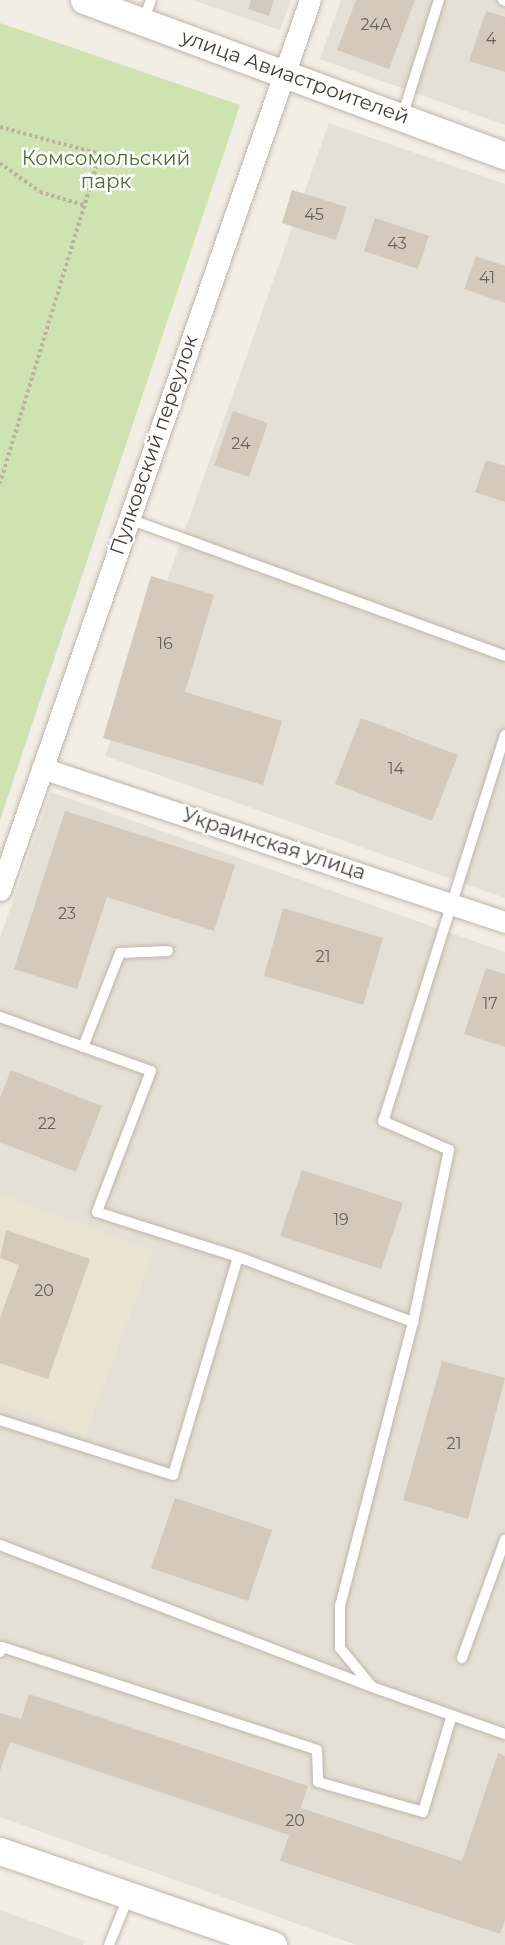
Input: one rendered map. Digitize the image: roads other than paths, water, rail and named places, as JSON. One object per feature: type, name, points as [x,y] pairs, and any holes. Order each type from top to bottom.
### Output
[{"type":"street","name":"улица Авиастроителей","points":[[84,0],[147,11],[284,72],[505,156]]},
{"type":"street","name":"Пулковский переулок","points":[[0,890],[310,0]]},
{"type":"street","name":"Украинская улица","points":[[42,768],[505,922]]},
{"type":"street","points":[[0,1851],[273,1945]]},
{"type":"lane","points":[[402,117],[439,0]]},
{"type":"lane","points":[[129,519],[505,656]]},
{"type":"lane","points":[[372,1687],[340,1648],[340,1606],[413,1322],[449,1150],[383,1121],[505,735]]},
{"type":"lane","points":[[83,1047],[120,953],[168,951]]},
{"type":"lane","points":[[0,1017],[151,1071],[97,1212],[238,1257],[413,1322]]},
{"type":"lane","points":[[0,1420],[173,1475],[238,1257]]},
{"type":"lane","points":[[462,1658],[505,1540]]},
{"type":"lane","points":[[0,1545],[372,1687],[505,1734]]},
{"type":"lane","points":[[0,1652],[2,1647],[317,1750],[318,1782],[423,1812],[453,1715]]},
{"type":"lane","points":[[109,1945],[129,1895]]},
{"type":"park label","name":"Комсомольский парк","points":[[106,170]]}]
